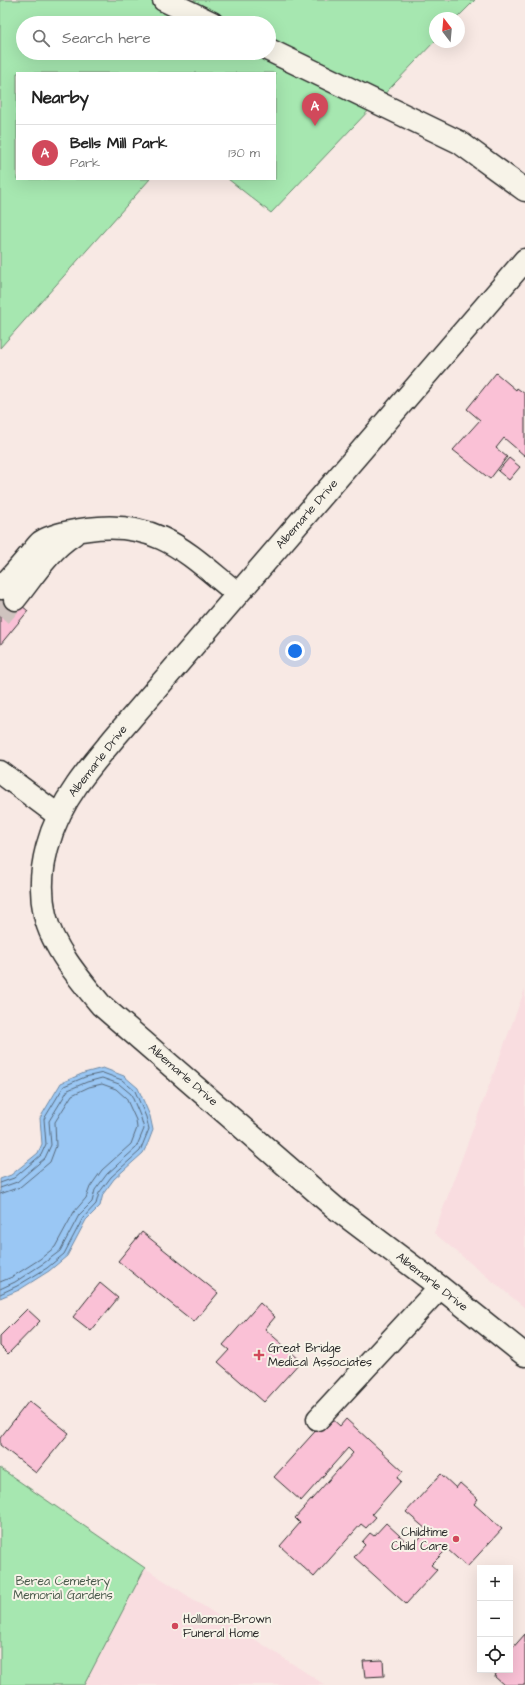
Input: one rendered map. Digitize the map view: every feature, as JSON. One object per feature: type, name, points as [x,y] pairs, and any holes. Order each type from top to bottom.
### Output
[{"type":"street","points":[[164,0],[197,16]]},
{"type":"street","points":[[276,53],[459,142],[525,190]]},
{"type":"street","name":"Albemarle Drive","points":[[525,260],[114,738],[77,785],[50,834],[42,879],[45,916],[55,940],[75,974],[101,1005],[334,1207],[440,1287],[525,1355]]},
{"type":"street","points":[[0,566],[24,550],[52,538],[84,529],[106,527],[124,528],[148,532],[165,538],[238,594]]},
{"type":"street","points":[[40,543],[8,594],[61,545],[84,529]]},
{"type":"street","points":[[0,772],[59,816]]},
{"type":"street","points":[[318,1419],[440,1287]]},
{"type":"shaded area","points":[[525,989],[525,1308],[434,1233]]},
{"type":"shaded area","name":"Hollomon-Brown Funeral Home","points":[[145,1568],[325,1685],[84,1685]]},
{"type":"green space","points":[[0,0],[475,0],[463,12],[429,12],[429,47],[271,213],[229,180],[276,180],[276,72],[16,72],[16,180],[149,180],[0,348]]},
{"type":"green space","name":"Berea Cemetery Memorial Gardens","points":[[0,1468],[145,1568],[84,1685],[0,1685]]},
{"type":"water","points":[[103,1068],[124,1076],[138,1088],[150,1116],[153,1130],[148,1143],[143,1153],[114,1179],[103,1194],[100,1206],[86,1220],[67,1256],[49,1271],[19,1290],[0,1298],[0,1179],[11,1175],[38,1153],[42,1144],[40,1118],[61,1083],[84,1073]]},
{"type":"building","points":[[496,373],[516,390],[517,388],[525,394],[525,456],[504,438],[496,448],[507,457],[490,479],[453,450],[480,420],[467,409]]},
{"type":"building","points":[[509,458],[520,467],[509,480],[498,471]]},
{"type":"building","points":[[0,587],[28,611],[0,645]]},
{"type":"building","points":[[142,1232],[218,1293],[194,1322],[118,1261]]},
{"type":"building","points":[[100,1283],[118,1298],[91,1331],[73,1317]]},
{"type":"building","name":"Great Bridge Medical Associates","points":[[260,1303],[275,1317],[265,1329],[301,1361],[264,1402],[218,1362],[229,1350],[223,1345]]},
{"type":"building","points":[[27,1309],[40,1321],[8,1354],[0,1346],[0,1336]]},
{"type":"building","points":[[29,1401],[69,1433],[36,1473],[0,1445],[0,1438]]},
{"type":"building","points":[[329,1416],[340,1426],[346,1419],[403,1471],[397,1478],[401,1481],[372,1514],[376,1517],[366,1528],[361,1524],[314,1577],[280,1546],[300,1523],[295,1518],[353,1453],[348,1448],[301,1501],[274,1477]]},
{"type":"building","name":"Childtime Child Care","points":[[441,1474],[456,1488],[460,1483],[478,1499],[474,1504],[502,1529],[467,1567],[447,1549],[431,1565],[437,1570],[406,1604],[354,1557],[365,1545],[362,1542],[370,1533],[374,1536],[386,1523],[412,1547],[427,1530],[406,1512]]},
{"type":"building","points":[[525,1634],[525,1685],[504,1685],[495,1677],[496,1674],[495,1673],[513,1673],[513,1648]]},
{"type":"building","points":[[383,1660],[384,1676],[365,1677],[363,1661]]},
{"type":"tunnel","points":[[0,616],[15,599]]},
{"type":"place","name":"Bells Mill Park","points":[[315,126]]},
{"type":"place","name":"Great Bridge Medical Associates","points":[[259,1355]]},
{"type":"place","name":"Childtime Child Care","points":[[456,1539]]},
{"type":"place","name":"Hollomon-Brown Funeral Home","points":[[175,1626]]}]
